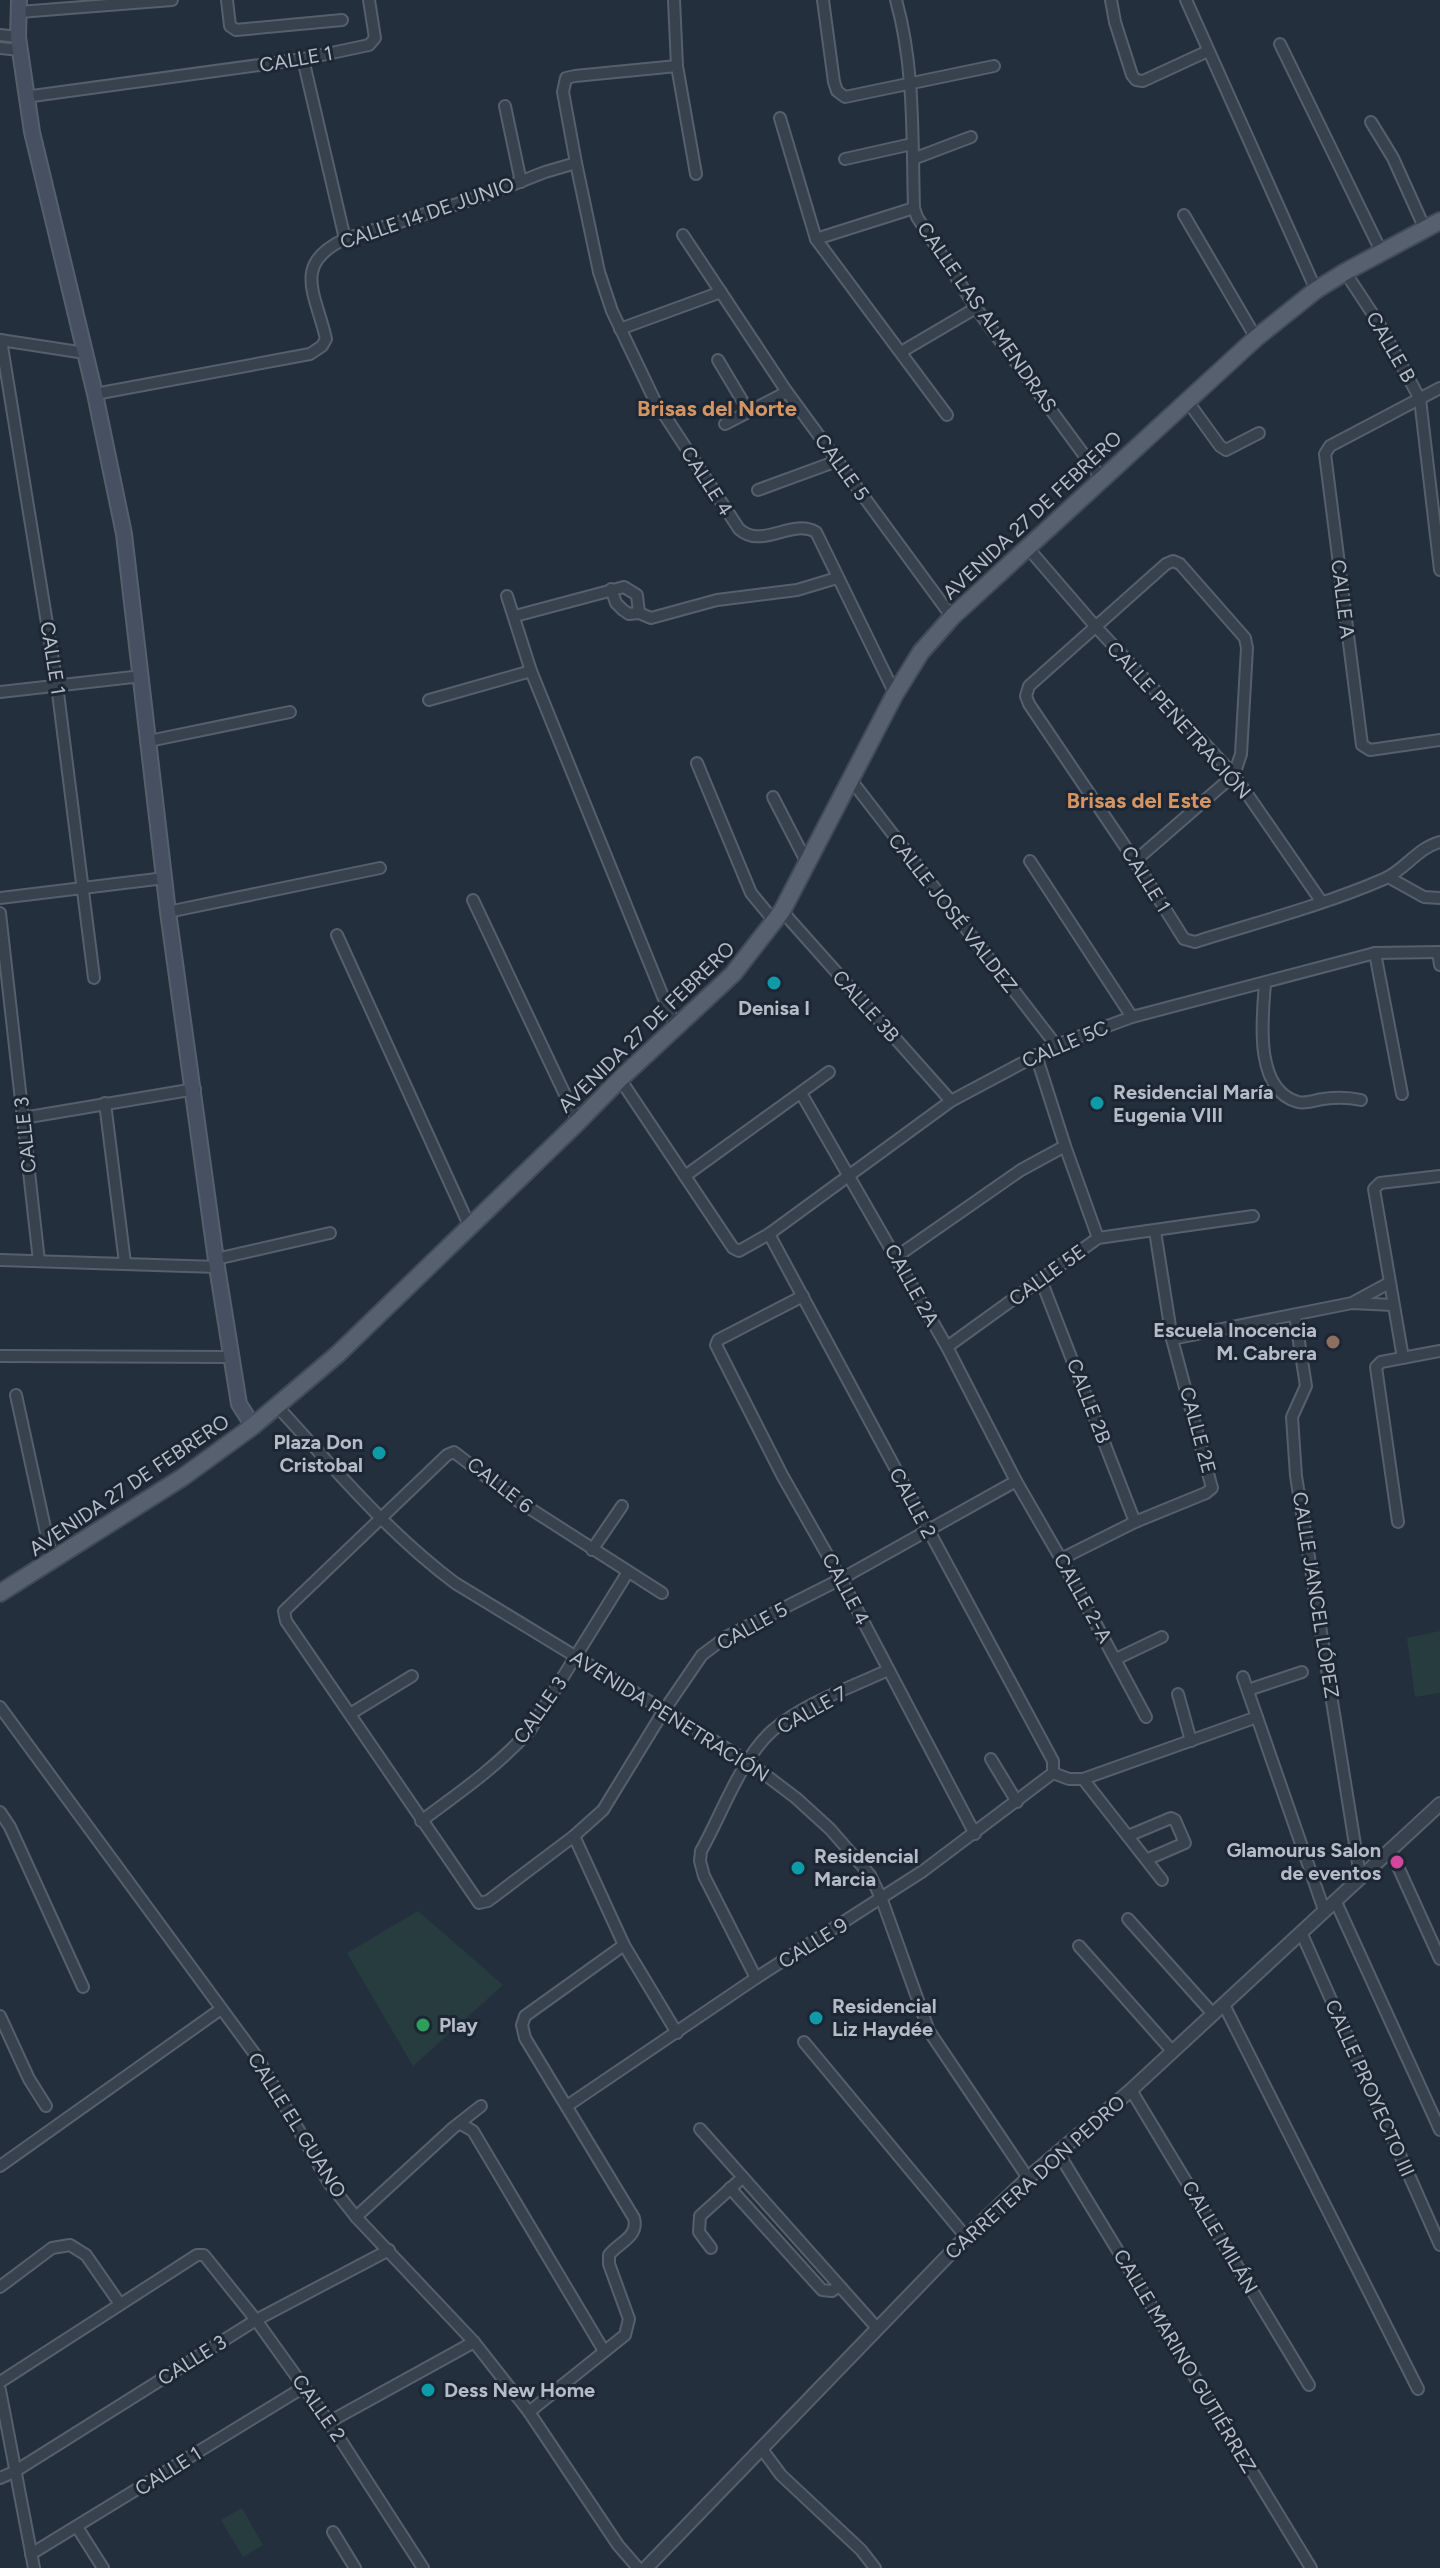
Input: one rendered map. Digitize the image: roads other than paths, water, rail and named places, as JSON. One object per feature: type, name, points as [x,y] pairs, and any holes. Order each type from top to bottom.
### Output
[{"type":"main road","points":[[19,6],[19,44],[25,97],[95,394],[124,534],[168,912],[195,1089],[216,1263],[239,1404],[253,1426]]},
{"type":"main road","name":"AVENIDA 27 DE FEBRERO","points":[[0,1593],[183,1477],[253,1426],[348,1344],[675,1026],[733,974],[778,916],[895,694],[921,652],[952,617],[1256,338],[1316,290],[1381,251],[1433,225]]},
{"type":"street","points":[[19,6],[172,0]]},
{"type":"street","points":[[227,0],[230,26],[236,30],[342,20]]},
{"type":"street","name":"CALLE 1","points":[[25,97],[303,59],[369,45],[374,41],[369,0]]},
{"type":"street","points":[[674,0],[677,66],[696,174]]},
{"type":"street","points":[[823,0],[837,91],[845,97],[994,66]]},
{"type":"street","name":"CALLE LAS ALMENDRAS","points":[[896,0],[905,30],[910,85],[914,208],[976,308],[1101,478]]},
{"type":"street","points":[[1111,0],[1115,22],[1136,80],[1143,81],[1208,51]]},
{"type":"street","points":[[1186,0],[1316,290]]},
{"type":"street","points":[[0,35],[19,44]]},
{"type":"street","points":[[0,48],[19,44]]},
{"type":"street","points":[[1280,44],[1381,251]]},
{"type":"street","points":[[303,59],[345,239]]},
{"type":"street","points":[[677,66],[566,78],[563,92],[576,163],[599,272],[620,329],[721,292]]},
{"type":"street","points":[[505,106],[521,182]]},
{"type":"street","points":[[780,118],[816,239],[947,415]]},
{"type":"street","points":[[1371,122],[1433,225]]},
{"type":"street","points":[[913,159],[971,137]]},
{"type":"street","points":[[845,159],[912,144]]},
{"type":"street","name":"CALLE 14 DE JUNIO","points":[[95,394],[302,356],[315,351],[326,339],[313,291],[312,267],[319,254],[345,239],[576,163]]},
{"type":"street","points":[[816,239],[914,208]]},
{"type":"street","points":[[1184,215],[1256,338]]},
{"type":"street","name":"CALLE 5","points":[[683,235],[787,392],[952,617]]},
{"type":"street","name":"CALLE B","points":[[1345,272],[1378,322],[1420,399],[1435,494],[1440,570]]},
{"type":"street","points":[[901,352],[976,308]]},
{"type":"street","name":"CALLE 4","points":[[620,329],[654,399],[739,529],[757,537],[812,529],[818,536],[895,694]]},
{"type":"street","points":[[1,340],[85,353]]},
{"type":"street","name":"CALLE 1","points":[[1,340],[57,685],[94,978]]},
{"type":"street","points":[[718,360],[749,412]]},
{"type":"street","points":[[1420,399],[1440,388]]},
{"type":"street","points":[[725,424],[787,392]]},
{"type":"street","points":[[1186,399],[1226,450],[1259,433]]},
{"type":"street","name":"CALLE A","points":[[1420,399],[1326,448],[1325,454],[1360,741],[1365,749],[1375,750],[1440,740]]},
{"type":"street","points":[[758,490],[837,461]]},
{"type":"street","name":"CALLE PENETRACIÓN","points":[[1027,547],[1096,627],[1234,775],[1321,901]]},
{"type":"street","points":[[1096,627],[1173,561],[1180,564],[1245,638],[1247,648],[1239,766],[1234,775],[1135,861]]},
{"type":"street","points":[[611,589],[616,603],[623,610],[651,618],[717,600],[797,590],[837,578]]},
{"type":"street","points":[[515,616],[624,587],[637,595],[639,613]]},
{"type":"street","points":[[507,596],[531,671],[675,1026]]},
{"type":"street","name":"CALLE 1","points":[[1096,627],[1029,686],[1026,701],[1187,942],[1321,901]]},
{"type":"street","points":[[429,700],[531,671]]},
{"type":"street","points":[[0,692],[142,676]]},
{"type":"street","points":[[149,741],[290,712]]},
{"type":"street","name":"CALLE 3B","points":[[697,763],[751,893],[778,916],[951,1101]]},
{"type":"street","name":"CALLE JOSÉ VALDEZ","points":[[851,780],[1056,1045]]},
{"type":"street","points":[[773,797],[807,863]]},
{"type":"street","points":[[1321,901],[1388,877],[1429,845],[1440,842]]},
{"type":"street","points":[[1030,861],[1132,1017]]},
{"type":"street","points":[[168,912],[380,868]]},
{"type":"street","points":[[1388,877],[1424,897],[1440,898]]},
{"type":"street","points":[[0,898],[165,878]]},
{"type":"street","points":[[473,900],[578,1122]]},
{"type":"street","name":"CALLE 3","points":[[0,913],[39,1261]]},
{"type":"street","points":[[337,935],[469,1225]]},
{"type":"street","points":[[1439,952],[1440,965]]},
{"type":"street","name":"CALLE 5C","points":[[685,1176],[733,1248],[739,1251],[769,1234],[951,1101],[1056,1045],[1132,1017],[1375,953],[1439,952]]},
{"type":"street","points":[[1375,953],[1402,1094]]},
{"type":"street","points":[[1265,984],[1261,1033],[1269,1073],[1281,1095],[1301,1103],[1349,1097],[1361,1100]]},
{"type":"street","points":[[0,1025],[13,1024]]},
{"type":"street","points":[[1036,1055],[1098,1238]]},
{"type":"street","points":[[620,1079],[685,1176],[829,1072]]},
{"type":"street","points":[[23,1118],[195,1089]]},
{"type":"street","name":"CALLE 2A","points":[[801,1093],[947,1347],[1016,1481]]},
{"type":"street","points":[[105,1103],[125,1263]]},
{"type":"street","points":[[896,1257],[1021,1170],[1065,1146]]},
{"type":"street","points":[[1403,1358],[1374,1189],[1380,1183],[1440,1176]]},
{"type":"street","name":"CALLE 5E","points":[[947,1347],[1098,1238],[1253,1216]]},
{"type":"street","name":"CALLE 2E","points":[[1135,1522],[1193,1502],[1212,1488],[1172,1339],[1155,1231]]},
{"type":"street","points":[[0,1260],[216,1263],[330,1233]]},
{"type":"street","name":"CALLE 2","points":[[769,1234],[1053,1761],[1053,1773]]},
{"type":"street","name":"CALLE 2B","points":[[1041,1280],[1135,1522]]},
{"type":"street","points":[[1172,1339],[1352,1303],[1389,1283]]},
{"type":"street","name":"CALLE 4","points":[[803,1296],[718,1340],[716,1345],[782,1475],[841,1579],[975,1834]]},
{"type":"street","points":[[1352,1303],[1393,1305]]},
{"type":"street","name":"CALLE JANCEL LÓPEZ","points":[[1295,1316],[1306,1386],[1292,1417],[1296,1476],[1360,1876]]},
{"type":"street","points":[[1398,1522],[1377,1365],[1440,1351]]},
{"type":"street","points":[[0,1356],[231,1357]]},
{"type":"street","points":[[16,1395],[52,1560]]},
{"type":"street","name":"AVENIDA PENETRACIÓN","points":[[277,1406],[426,1562],[663,1712],[747,1761],[796,1798],[837,1837],[870,1875],[882,1900],[929,2031],[1028,2178]]},
{"type":"street","name":"CALLE 6","points":[[350,1714],[286,1621],[284,1611],[447,1455],[454,1452],[515,1499],[662,1593]]},
{"type":"street","name":"CALLE 5","points":[[421,1821],[479,1903],[488,1901],[603,1810],[702,1655],[726,1637],[841,1579],[1016,1481]]},
{"type":"street","name":"CALLE 2-A","points":[[1016,1481],[1146,1717]]},
{"type":"street","points":[[592,1550],[622,1506]]},
{"type":"street","points":[[1061,1559],[1135,1522]]},
{"type":"street","name":"CALLE 3","points":[[421,1821],[509,1753],[530,1730],[628,1572]]},
{"type":"street","points":[[1116,1659],[1162,1637]]},
{"type":"street","name":"CALLE 7","points":[[756,1978],[704,1876],[701,1851],[747,1761],[773,1730],[811,1707],[888,1670]]},
{"type":"street","points":[[1248,1690],[1302,1672]]},
{"type":"street","points":[[412,1676],[350,1714],[421,1821]]},
{"type":"street","points":[[1243,1677],[1324,1910]]},
{"type":"street","points":[[1178,1694],[1191,1741]]},
{"type":"street","name":"CALLE EL GUANO","points":[[0,1707],[257,2057],[329,2183],[356,2217],[474,2342],[529,2412],[618,2545],[638,2568]]},
{"type":"street","points":[[1053,1773],[1069,1779],[1083,1779],[1257,1717]]},
{"type":"street","points":[[991,1759],[1017,1802]]},
{"type":"street","name":"CALLE 9","points":[[567,2106],[756,1978],[882,1900],[975,1834],[1053,1773]]},
{"type":"street","points":[[1083,1779],[1162,1880]]},
{"type":"street","name":"CARRETERA DON PEDRO","points":[[646,2568],[966,2237],[1028,2178],[1173,2052],[1440,1804]]},
{"type":"street","points":[[0,1812],[10,1827],[83,1987]]},
{"type":"street","points":[[1128,1836],[1171,1818],[1175,1820],[1185,1843],[1148,1859]]},
{"type":"street","points":[[574,1836],[624,1945],[677,2033]]},
{"type":"street","points":[[1390,1849],[1440,1959]]},
{"type":"street","points":[[1335,1900],[1440,2130]]},
{"type":"street","points":[[1128,1919],[1213,2014]]},
{"type":"street","name":"CALLE PROYECTO III","points":[[1301,1932],[1440,2245]]},
{"type":"street","points":[[529,2412],[625,2335],[629,2319],[609,2264],[609,2255],[632,2234],[636,2226],[525,2038],[522,2025],[525,2016],[624,1945]]},
{"type":"street","points":[[1079,1946],[1173,2052]]},
{"type":"street","points":[[1224,2005],[1418,2389]]},
{"type":"street","points":[[0,2166],[221,2009]]},
{"type":"street","points":[[0,2016],[29,2079],[46,2106]]},
{"type":"street","points":[[804,2042],[966,2237]]},
{"type":"street","name":"CALLE MILÁN","points":[[1131,2090],[1309,2385]]},
{"type":"street","points":[[356,2217],[481,2106]]},
{"type":"street","points":[[461,2124],[473,2131],[604,2351]]},
{"type":"street","points":[[700,2129],[877,2328]]},
{"type":"street","name":"CALLE MARINO GUTIÉRREZ","points":[[1059,2154],[1311,2568]]},
{"type":"street","points":[[711,2248],[699,2232],[698,2220],[742,2178]]},
{"type":"street","points":[[730,2188],[822,2290],[832,2291],[839,2286]]},
{"type":"street","points":[[0,2287],[52,2248],[70,2245],[86,2255],[120,2304],[0,2382]]},
{"type":"street","name":"CALLE 3","points":[[0,2478],[256,2320],[389,2250]]},
{"type":"street","name":"CALLE 2","points":[[120,2304],[197,2255],[204,2255],[256,2320],[329,2422],[423,2568]]},
{"type":"street","points":[[329,2422],[474,2342]]},
{"type":"street","name":"CALLE 1","points":[[31,2554],[304,2387]]},
{"type":"street","points":[[0,2390],[34,2568]]},
{"type":"street","points":[[761,2448],[781,2475],[847,2536],[875,2568]]},
{"type":"street","points":[[77,2527],[103,2568]]},
{"type":"street","points":[[333,2532],[355,2568]]},
{"type":"place","name":"Denisa I","points":[[774,983]]},
{"type":"place","name":"Residencial María Eugenia VIII","points":[[1097,1103]]},
{"type":"place","name":"Escuela Inocencia M. Cabrera","points":[[1333,1342]]},
{"type":"place","name":"Plaza Don Cristobal","points":[[379,1453]]},
{"type":"place","name":"Glamourus Salon de eventos","points":[[1397,1862]]},
{"type":"place","name":"Residencial Marcia","points":[[798,1868]]},
{"type":"place","name":"Residencial Liz Haydée","points":[[816,2018]]},
{"type":"place","name":"Play","points":[[423,2025]]},
{"type":"place","name":"Dess New Home","points":[[428,2390]]},
{"type":"district","name":"Brisas del Norte","points":[[717,408]]},
{"type":"district","name":"Brisas del Este","points":[[1139,800]]}]
